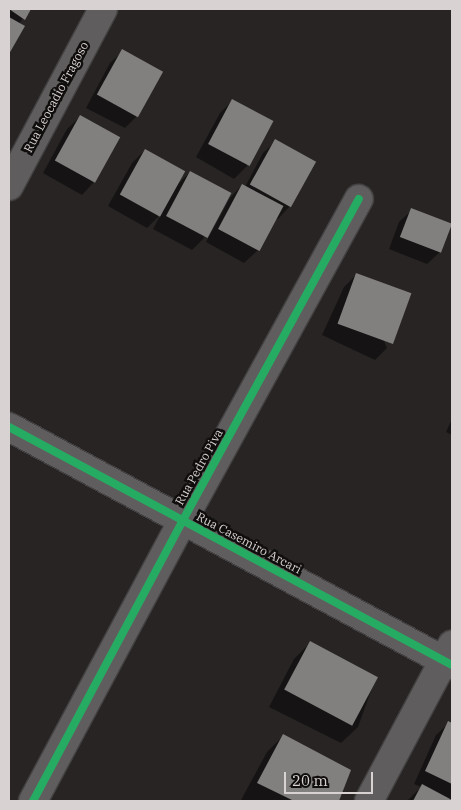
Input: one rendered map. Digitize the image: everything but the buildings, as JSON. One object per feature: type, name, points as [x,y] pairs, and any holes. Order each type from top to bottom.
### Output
[{"type":"street","name":"Rua Leocadio Fragoso","points":[[9,186],[103,9]]},
{"type":"street","name":"Rua Pedro Piva","points":[[33,801],[183,520],[359,199]]},
{"type":"street","name":"Rua Casemiro Arcari","points":[[9,427],[183,520],[450,657]]},
{"type":"street","points":[[369,801],[450,657]]},
{"type":"cycle path","points":[[33,801],[183,520],[359,199]]},
{"type":"cycle path","points":[[9,427],[452,665]]}]
